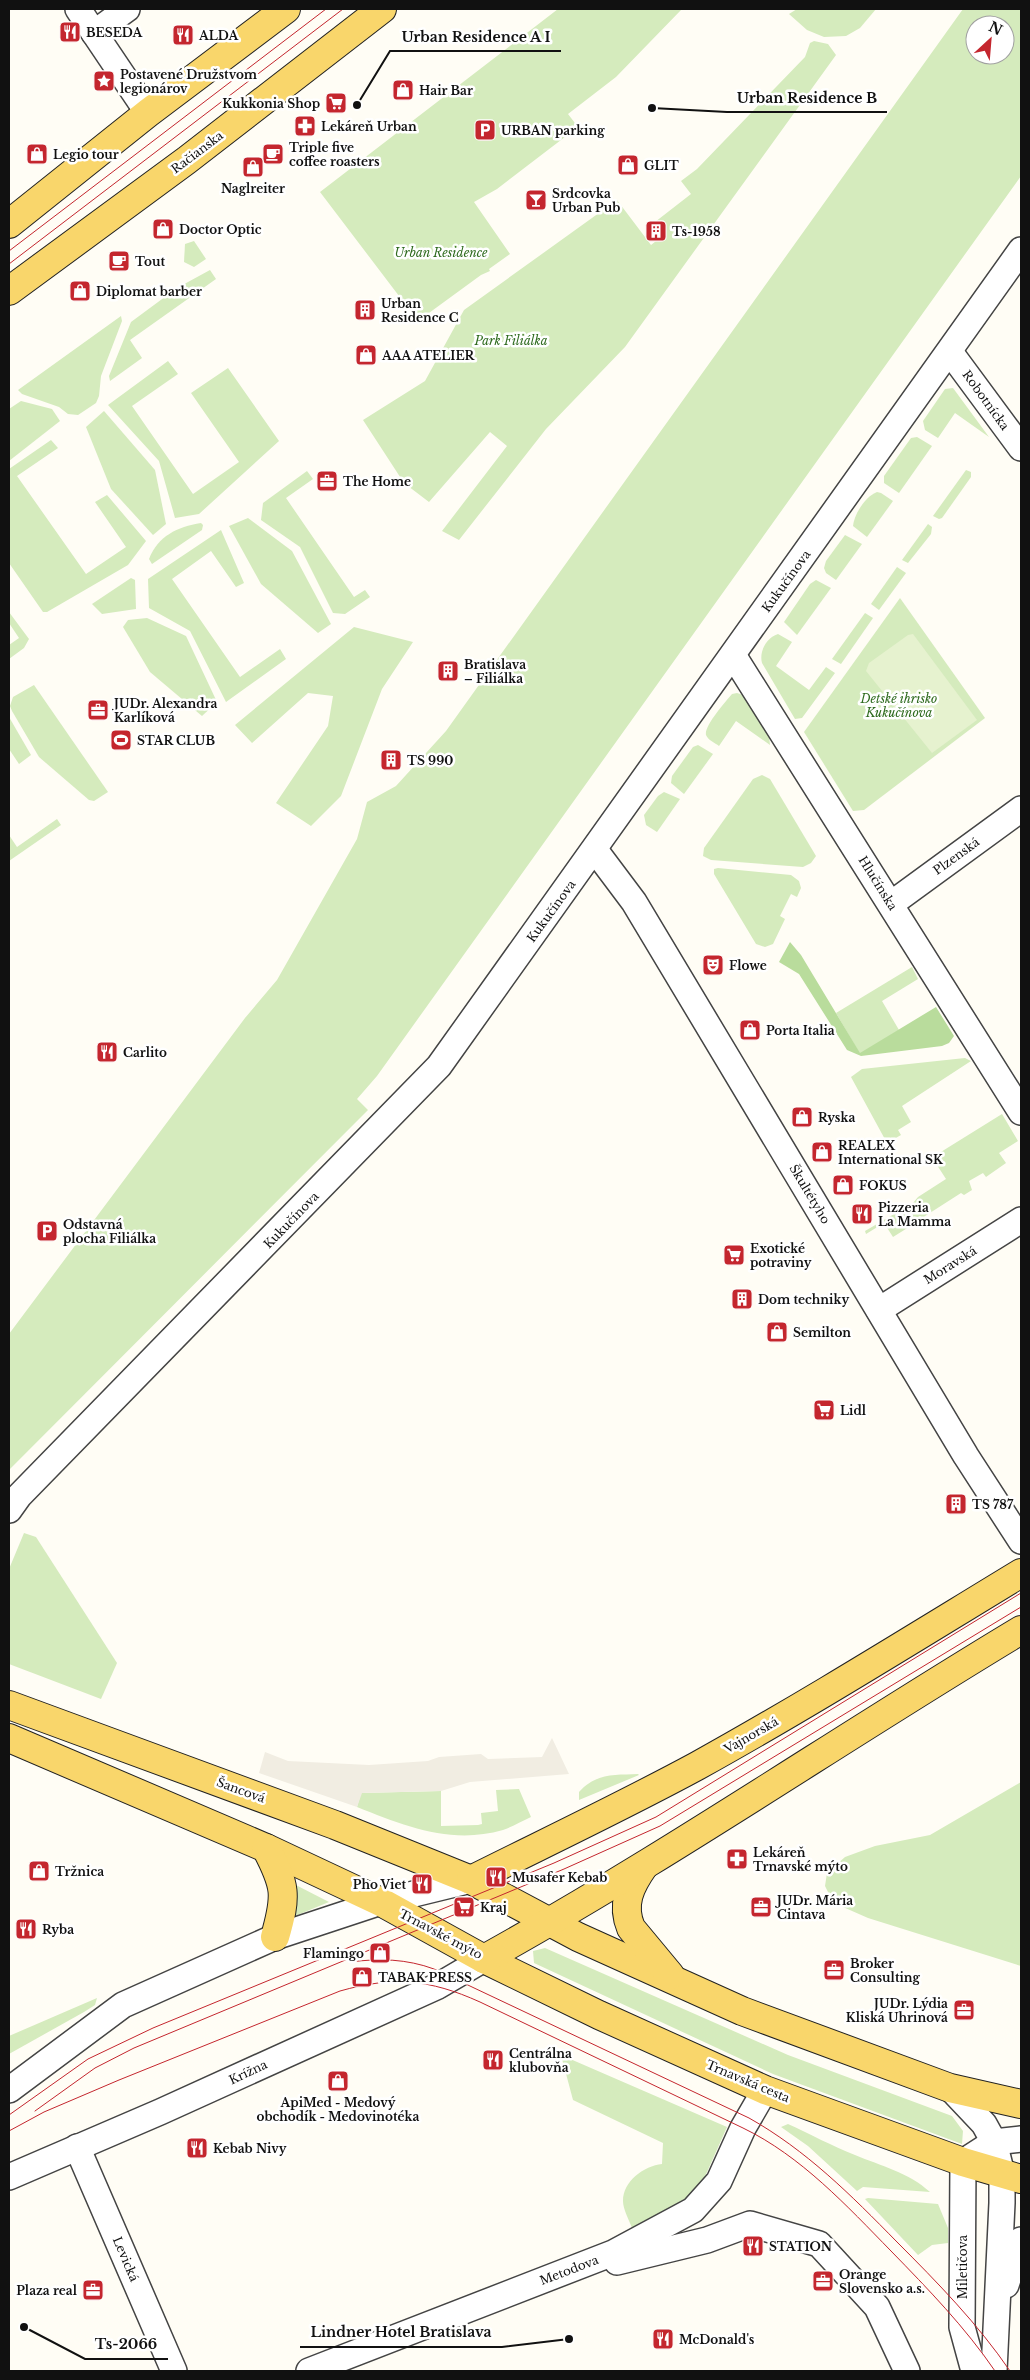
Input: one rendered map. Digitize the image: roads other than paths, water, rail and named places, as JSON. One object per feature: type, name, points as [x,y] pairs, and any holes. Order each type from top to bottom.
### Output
[{"type":"main road","points":[[9,224],[148,113],[286,9]]},
{"type":"main road","name":"Račianska","points":[[9,291],[187,160],[382,9]]},
{"type":"main road","name":"Vajnorská","points":[[471,1880],[697,1766],[776,1721],[1021,1573]]},
{"type":"main road","points":[[550,1923],[1021,1630]]},
{"type":"main road","name":"Šancová","points":[[9,1706],[336,1825],[471,1880]]},
{"type":"main road","points":[[9,1738],[266,1848],[381,1902]]},
{"type":"main road","points":[[266,1848],[282,1878],[284,1908],[275,1937]]},
{"type":"main road","points":[[644,1866],[627,1896],[627,1919],[638,1937],[676,1982]]},
{"type":"main road","points":[[471,1880],[550,1923],[742,2011],[950,2088],[1021,2104]]},
{"type":"main road","name":"Trnavské mýto","points":[[381,1902],[484,1959],[550,1923]]},
{"type":"main road","name":"Trnavská cesta","points":[[484,1959],[599,2015],[765,2090],[963,2162],[1011,2177]]},
{"type":"street","points":[[78,9],[148,113]]},
{"type":"street","points":[[94,33],[127,9]]},
{"type":"street","name":"Kukučínova","points":[[9,1510],[19,1496],[434,1073],[595,850],[1021,250]]},
{"type":"street","name":"Robotnícka","points":[[950,352],[1021,448]]},
{"type":"street","name":"Hlučínska","points":[[733,655],[1021,1112]]},
{"type":"street","name":"Plzenská","points":[[891,904],[1021,809]]},
{"type":"street","name":"Škultétyho","points":[[595,850],[634,902],[962,1448],[1021,1541]]},
{"type":"street","name":"Moravská","points":[[879,1310],[1021,1220]]},
{"type":"street","name":"Trnavské mýto","points":[[381,1902],[471,1880]]},
{"type":"street","points":[[9,2090],[123,2005],[275,1937],[381,1902]]},
{"type":"street","name":"Krížna","points":[[9,2177],[160,2112],[438,1986],[484,1959]]},
{"type":"street","points":[[950,2088],[984,2124],[1011,2177],[1002,2203],[995,2318],[994,2371]]},
{"type":"street","name":"Metodova","points":[[309,2371],[613,2253],[693,2210],[719,2180],[743,2128],[765,2090]]},
{"type":"street","points":[[963,2162],[994,2142],[1021,2139]]},
{"type":"street","name":"Levická","points":[[77,2147],[174,2371]]},
{"type":"street","name":"Miletičova","points":[[963,2162],[962,2327],[974,2371]]},
{"type":"street","points":[[617,2262],[707,2240],[750,2224],[819,2244],[877,2307],[907,2371]]},
{"type":"street","points":[[995,2318],[1021,2240]]},
{"type":"tram line","points":[[9,251],[326,9]]},
{"type":"tram line","points":[[9,264],[343,9]]},
{"type":"tram line","points":[[9,2115],[88,2059],[153,2028],[554,1863],[656,1817],[1021,1593]]},
{"type":"tram line","points":[[35,2111],[95,2068],[134,2048],[564,1869],[660,1826],[1021,1607]]},
{"type":"tram line","points":[[351,1962],[393,1960],[414,1963],[434,1969],[749,2118],[770,2131],[790,2144],[827,2174],[880,2224],[956,2304],[1010,2371]]},
{"type":"tram line","points":[[9,2131],[44,2112],[119,2080],[340,1991],[359,1986],[394,1982],[411,1982],[444,1988],[480,2002],[764,2139],[804,2167],[822,2183],[905,2265],[959,2324],[995,2371]]},
{"type":"place","name":"BESEDA","points":[[70,32]]},
{"type":"place","name":"ALDA","points":[[183,35]]},
{"type":"place","name":"Postavené Družstvom legionárov","points":[[104,81]]},
{"type":"place","name":"Hair Bar","points":[[403,90]]},
{"type":"place","name":"Kukkonia Shop","points":[[336,103]]},
{"type":"place","name":"Urban Residence A I","points":[[357,105]]},
{"type":"place","name":"Urban Residence B","points":[[652,108]]},
{"type":"place","name":"Lekáreň Urban","points":[[305,126]]},
{"type":"place","name":"URBAN parking","points":[[485,130]]},
{"type":"place","name":"Legio tour","points":[[37,154]]},
{"type":"place","name":"Triple five coffee roasters","points":[[273,154]]},
{"type":"place","name":"GLIT","points":[[628,165]]},
{"type":"place","name":"Naglreiter","points":[[253,167]]},
{"type":"place","name":"Srdcovka Urban Pub","points":[[536,200]]},
{"type":"place","name":"Doctor Optic","points":[[163,229]]},
{"type":"place","name":"Ts-1958","points":[[656,231]]},
{"type":"place","name":"Tout","points":[[119,261]]},
{"type":"place","name":"Diplomat barber","points":[[80,291]]},
{"type":"place","name":"Urban Residence C","points":[[365,310]]},
{"type":"place","name":"AAA ATELIER","points":[[366,355]]},
{"type":"place","name":"The Home","points":[[327,481]]},
{"type":"place","name":"Bratislava – Filiálka","points":[[448,671]]},
{"type":"place","name":"JUDr. Alexandra Karlíková","points":[[98,710]]},
{"type":"place","name":"STAR CLUB","points":[[121,740]]},
{"type":"place","name":"TS 990","points":[[391,760]]},
{"type":"place","name":"Flowe","points":[[713,965]]},
{"type":"place","name":"Porta Italia","points":[[750,1030]]},
{"type":"place","name":"Carlito","points":[[107,1052]]},
{"type":"place","name":"Ryska","points":[[802,1117]]},
{"type":"place","name":"REALEX International SK","points":[[822,1152]]},
{"type":"place","name":"FOKUS","points":[[843,1185]]},
{"type":"place","name":"Pizzeria La Mamma","points":[[862,1214]]},
{"type":"place","name":"Odstavná plocha Filiálka","points":[[47,1231]]},
{"type":"place","name":"Exotické potraviny","points":[[734,1255]]},
{"type":"place","name":"Dom techniky","points":[[742,1299]]},
{"type":"place","name":"Semilton","points":[[777,1332]]},
{"type":"place","name":"Lidl","points":[[824,1410]]},
{"type":"place","name":"TS 787","points":[[956,1504]]},
{"type":"place","name":"Lekáreň Trnavské mýto","points":[[737,1859]]},
{"type":"place","name":"Tržnica","points":[[39,1871]]},
{"type":"place","name":"Musafer Kebab","points":[[496,1877]]},
{"type":"place","name":"Pho Viet","points":[[422,1884]]},
{"type":"place","name":"Kraj","points":[[464,1907]]},
{"type":"place","name":"JUDr. Mária Cintava","points":[[761,1907]]},
{"type":"place","name":"Ryba","points":[[26,1929]]},
{"type":"place","name":"Flamingo","points":[[380,1953]]},
{"type":"place","name":"Broker Consulting","points":[[834,1970]]},
{"type":"place","name":"TABAK PRESS","points":[[362,1977]]},
{"type":"place","name":"JUDr. Lýdia Kliská Uhrinová","points":[[964,2010]]},
{"type":"place","name":"Centrálna klubovňa","points":[[493,2060]]},
{"type":"place","name":"ApiMed - Medový obchodík - Medovinotéka","points":[[338,2081]]},
{"type":"place","name":"Kebab Nivy","points":[[197,2148]]},
{"type":"place","name":"STATION","points":[[753,2246]]},
{"type":"place","name":"Orange Slovensko a.s.","points":[[823,2281]]},
{"type":"place","name":"Plaza real","points":[[93,2290]]},
{"type":"place","name":"Ts-2066","points":[[24,2327]]},
{"type":"place","name":"Lindner Hotel Bratislava","points":[[569,2339]]},
{"type":"place","name":"McDonald's","points":[[663,2339]]},
{"type":"park label","name":"Urban Residence","points":[[441,252]]},
{"type":"park label","name":"Park Filiálka","points":[[511,340]]},
{"type":"park label","name":"Detské ihrisko Kukučínova","points":[[899,705]]}]
